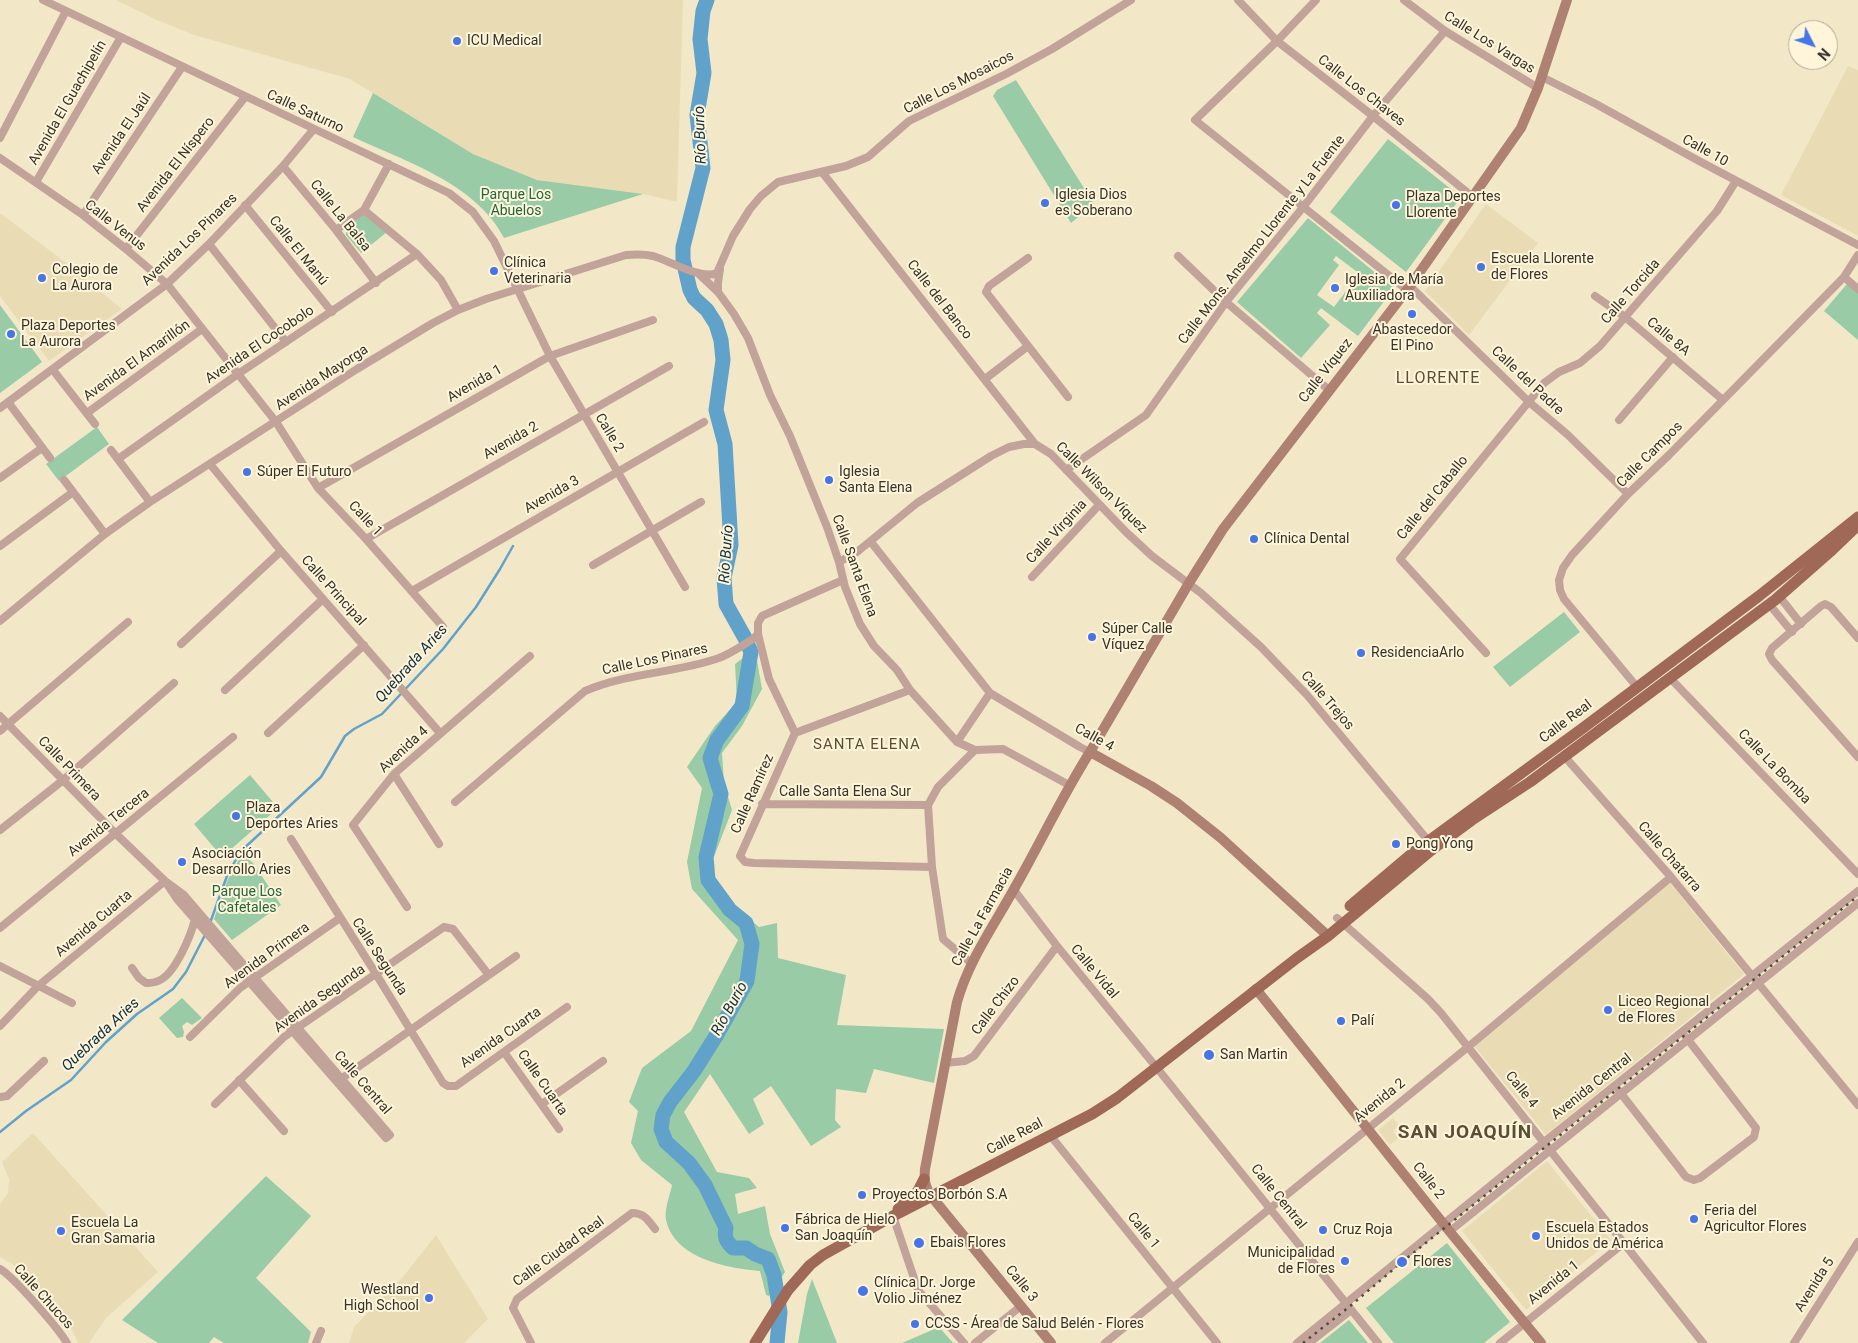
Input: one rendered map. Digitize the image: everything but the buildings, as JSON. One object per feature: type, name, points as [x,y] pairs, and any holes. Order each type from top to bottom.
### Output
[{"type":"main road","name":"Calle Víquez","points":[[1090,752],[1189,583],[1223,529],[1408,288],[1521,128],[1542,77],[1567,0]]},
{"type":"main road","name":"Calle Real","points":[[756,1343],[788,1290],[810,1265],[823,1255],[893,1216],[1092,1114],[1117,1098],[1297,958],[1431,845],[1515,778],[1703,638],[1858,517]]},
{"type":"main road","name":"Calle Real","points":[[1431,845],[1530,782],[1671,679],[1779,596],[1858,525]]},
{"type":"main road","points":[[1606,726],[1614,715],[1637,694],[1637,687],[1644,688],[1662,678],[1671,679],[1670,674],[1673,669],[1688,658],[1703,638]]},
{"type":"main road","points":[[1515,778],[1534,772],[1554,757],[1565,756],[1564,751],[1583,728]]},
{"type":"main road","name":"Calle La Farmacia","points":[[924,1179],[957,1002],[971,963],[1014,890],[1069,785],[1090,752]]},
{"type":"main road","name":"Calle 4","points":[[1090,752],[1177,802],[1221,838],[1326,933]]},
{"type":"main road","name":"Calle 2","points":[[1256,989],[1541,1343]]},
{"type":"main road","points":[[924,1179],[926,1188],[932,1197]]},
{"type":"main road","points":[[893,1216],[896,1210],[918,1191],[924,1179]]},
{"type":"main road","name":"Calle 3","points":[[932,1197],[1051,1343]]},
{"type":"street","name":"Calle Saturno","points":[[43,0],[245,98],[449,193],[473,212],[494,241],[517,289]]},
{"type":"street","name":"Calle Los Chaves","points":[[1238,0],[1277,41],[1473,197]]},
{"type":"street","points":[[1277,41],[1316,0]]},
{"type":"street","name":"Calle Los Vargas","points":[[1404,0],[1444,31],[1538,88]]},
{"type":"street","name":"Calle Los Mosaicos","points":[[718,292],[720,269],[737,229],[761,196],[778,182],[846,166],[868,157],[909,121],[1006,74],[1052,49],[1125,1]]},
{"type":"street","points":[[0,138],[66,11]]},
{"type":"street","name":"Calle Mons. Anselmo Llorente y La Fuente","points":[[1066,470],[1146,415],[1226,302],[1304,206],[1373,116],[1444,31]]},
{"type":"street","name":"Avenida El Guachipelín","points":[[36,182],[121,38]]},
{"type":"street","name":"Calle del Padre","points":[[1277,41],[1195,120],[1408,288],[1529,402],[1568,435],[1628,494]]},
{"type":"street","name":"Avenida El Jaúl","points":[[83,215],[182,67]]},
{"type":"street","name":"Calle 10","points":[[1542,77],[1596,104],[1736,182],[1858,245]]},
{"type":"street","name":"Avenida El Níspero","points":[[126,248],[245,98]]},
{"type":"street","name":"Avenida Los Pinares","points":[[0,408],[167,284],[209,244],[283,166],[313,130]]},
{"type":"street","name":"Calle Venus","points":[[0,158],[83,215],[126,248],[167,284],[276,422]]},
{"type":"street","points":[[336,230],[364,210],[388,164]]},
{"type":"street","name":"Calle La Balsa","points":[[283,166],[336,230],[376,283]]},
{"type":"street","name":"Calle del Banco","points":[[822,172],[1035,444]]},
{"type":"street","name":"Calle Torcida","points":[[1529,402],[1551,377],[1590,356],[1717,211],[1736,182]]},
{"type":"street","name":"Calle El Manú","points":[[245,205],[332,312]]},
{"type":"street","points":[[364,210],[417,254],[441,280],[458,310]]},
{"type":"street","points":[[209,244],[286,342]]},
{"type":"street","name":"Avenida El Cocobolo","points":[[118,459],[238,374],[417,254]]},
{"type":"street","name":"Avenida Mayorga","points":[[0,621],[105,534],[150,502],[357,370],[458,310],[517,289],[626,255],[652,256],[698,273]]},
{"type":"street","name":"Calle Campos","points":[[1637,687],[1570,608],[1561,594],[1559,586],[1561,573],[1568,561],[1628,494],[1724,400],[1844,277],[1858,255]]},
{"type":"street","points":[[1178,256],[1226,302],[1329,390]]},
{"type":"street","points":[[1028,258],[989,286],[986,292],[1068,397]]},
{"type":"street","points":[[698,273],[714,274],[720,269]]},
{"type":"street","name":"Calle Santa Elena","points":[[698,273],[718,292],[748,338],[770,395],[790,436],[839,562],[843,580],[860,624],[874,646],[897,670],[910,690],[958,742],[975,750],[1004,749],[1069,785]]},
{"type":"street","points":[[1844,277],[1858,289]]},
{"type":"street","name":"Calle 2","points":[[517,289],[550,356],[583,415],[685,587]]},
{"type":"street","name":"Calle 8A","points":[[1595,296],[1625,317],[1724,400]]},
{"type":"street","name":"Avenida 1","points":[[318,488],[550,356],[653,320]]},
{"type":"street","name":"Avenida El Amarillón","points":[[87,413],[202,328]]},
{"type":"street","points":[[985,379],[1028,346]]},
{"type":"street","points":[[1619,420],[1673,357]]},
{"type":"street","name":"Avenida 2","points":[[366,539],[669,366]]},
{"type":"street","points":[[53,370],[95,424]]},
{"type":"street","points":[[8,402],[50,458]]},
{"type":"street","name":"Calle del Caballo","points":[[1486,653],[1400,559],[1529,402]]},
{"type":"street","name":"Calle 1","points":[[276,422],[318,488],[366,539],[443,627]]},
{"type":"street","name":"Avenida 3","points":[[412,591],[704,422]]},
{"type":"street","name":"Calle Wilson Víquez","points":[[839,562],[850,557],[870,542],[917,503],[991,456],[1009,447],[1035,444],[1045,449],[1152,556],[1189,583]]},
{"type":"street","points":[[0,478],[42,448]]},
{"type":"street","points":[[111,450],[150,502]]},
{"type":"street","name":"Calle Principal","points":[[210,464],[281,552],[440,733]]},
{"type":"street","points":[[64,480],[105,534]]},
{"type":"street","points":[[0,546],[73,492]]},
{"type":"street","points":[[593,565],[702,502]]},
{"type":"street","name":"Calle Virginia","points":[[1032,577],[1100,504]]},
{"type":"street","name":"Calle 4","points":[[870,542],[990,693],[1080,748],[1090,752]]},
{"type":"street","points":[[181,644],[281,552]]},
{"type":"street","points":[[843,580],[762,616],[758,623],[756,636],[769,680],[795,733],[910,690]]},
{"type":"street","name":"Calle Trejos","points":[[1189,583],[1261,647],[1307,694],[1431,845]]},
{"type":"street","points":[[1779,596],[1800,624]]},
{"type":"street","points":[[225,690],[323,599]]},
{"type":"street","points":[[1769,604],[1792,632]]},
{"type":"street","points":[[1858,638],[1831,607],[1825,604],[1772,648],[1769,654],[1772,660],[1858,757]]},
{"type":"street","points":[[0,731],[128,622]]},
{"type":"street","name":"Calle Los Pinares","points":[[455,802],[586,690],[602,684],[688,667],[718,659],[756,636]]},
{"type":"street","points":[[268,733],[364,645]]},
{"type":"street","name":"Avenida 4","points":[[407,907],[354,824],[394,774],[530,656]]},
{"type":"street","name":"Calle La Bomba","points":[[1671,679],[1858,874]]},
{"type":"street","points":[[0,830],[62,781],[174,683]]},
{"type":"street","points":[[958,742],[990,693]]},
{"type":"street","name":"Calle Primera","points":[[0,716],[62,781],[165,881]]},
{"type":"street","name":"Calle Ramírez","points":[[795,733],[740,853],[741,859],[745,862],[932,867]]},
{"type":"street","name":"Avenida Tercera","points":[[0,928],[233,737]]},
{"type":"street","points":[[971,963],[943,939],[932,867],[928,805],[938,788],[975,750]]},
{"type":"street","name":"Calle Chatarra","points":[[1565,756],[1671,877],[1858,1105]]},
{"type":"street","points":[[394,774],[439,844]]},
{"type":"street","name":"Calle Santa Elena Sur","points":[[762,804],[928,805]]},
{"type":"street","name":"Calle Segunda","points":[[291,839],[442,1083],[448,1086]]},
{"type":"street","name":"Avenida 2","points":[[1105,1343],[1468,1047],[1671,877]]},
{"type":"street","name":"Calle Central","points":[[165,881],[177,899],[195,919],[204,923]]},
{"type":"street","name":"Calle Central","points":[[165,881],[184,895],[213,934],[339,1080],[386,1138],[390,1134],[339,1080]]},
{"type":"street","name":"Avenida Cuarta","points":[[2,1020],[38,986],[165,881]]},
{"type":"street","name":"Calle Vidal","points":[[1014,890],[1057,946],[1157,1068]]},
{"type":"street","name":"Avenida Central","points":[[1297,1343],[1550,1150],[1689,1040],[1858,891]]},
{"type":"street","name":"Avenida Central","points":[[1447,1227],[1544,1142],[1683,1031],[1858,903]]},
{"type":"street","name":"Avenida Primera","points":[[190,1037],[252,979],[340,918]]},
{"type":"street","points":[[132,968],[139,978],[146,983],[158,981],[166,975],[188,941],[195,919]]},
{"type":"street","name":"Calle 4","points":[[1340,921],[1428,999],[1702,1342]]},
{"type":"street","name":"Avenida Segunda","points":[[214,1104],[295,1029],[444,927],[453,929],[488,974]]},
{"type":"street","name":"Calle Chizo","points":[[945,1063],[970,1060],[1057,946]]},
{"type":"street","points":[[339,1080],[516,956]]},
{"type":"street","points":[[0,966],[72,1002]]},
{"type":"street","name":"Avenida Cuarta","points":[[448,1086],[456,1086],[567,1007]]},
{"type":"street","points":[[1615,1086],[1686,1177],[1694,1180],[1700,1178],[1754,1137],[1756,1128],[1683,1031]]},
{"type":"street","name":"Calle Cuarta","points":[[504,1052],[560,1129]]},
{"type":"street","points":[[4,1096],[44,1061]]},
{"type":"street","points":[[542,1104],[603,1061]]},
{"type":"street","name":"Calle Central","points":[[1157,1068],[1378,1343]]},
{"type":"street","points":[[239,1080],[284,1130]]},
{"type":"street","name":"Calle 1","points":[[1050,1135],[1217,1343]]},
{"type":"street","name":"Calle Ciudad Real","points":[[531,1343],[512,1308],[517,1299],[632,1214],[640,1213],[647,1218],[655,1229]]},
{"type":"street","points":[[893,1216],[918,1290],[964,1343]]},
{"type":"street","name":"Avenida 5","points":[[1794,1343],[1858,1242]]},
{"type":"street","name":"Avenida 1","points":[[1500,1343],[1624,1243]]},
{"type":"street","name":"Calle Chucos","points":[[0,1269],[17,1284],[67,1343]]},
{"type":"street","points":[[975,1343],[1021,1306]]},
{"type":"street","points":[[1309,1343],[1351,1310]]},
{"type":"street","points":[[316,1343],[321,1331]]},
{"type":"shaded area","points":[[116,0],[683,0],[677,202],[643,194],[537,180],[473,154],[350,79],[194,35]]},
{"type":"shaded area","points":[[1848,66],[1858,70],[1858,236],[1781,195]]},
{"type":"shaded area","name":"Escuela Llorente de Flores","points":[[1486,204],[1538,243],[1469,335],[1425,291]]},
{"type":"shaded area","name":"Colegio de La Aurora","points":[[0,213],[61,259],[122,309],[49,361],[0,296]]},
{"type":"shaded area","name":"Liceo Regional de Flores","points":[[1670,883],[1744,974],[1546,1135],[1474,1046]]},
{"type":"shaded area","points":[[1393,1118],[1399,1125],[1393,1131],[1398,1138],[1390,1145],[1378,1130]]},
{"type":"shaded area","name":"Escuela La Gran Samaria","points":[[33,1133],[158,1272],[107,1317],[89,1343],[78,1343],[72,1330],[39,1293],[12,1264],[0,1257],[0,1204],[8,1193],[9,1179],[2,1162]]},
{"type":"shaded area","name":"Escuela Estados Unidos de América","points":[[1547,1161],[1611,1240],[1526,1310],[1462,1231]]},
{"type":"shaded area","name":"Westland High School","points":[[436,1235],[488,1319],[464,1343],[349,1343],[354,1327],[402,1278]]},
{"type":"green space","points":[[1016,80],[1094,204],[1071,223],[993,96],[997,90]]},
{"type":"green space","name":"Parque Los Abuelos","points":[[373,93],[473,154],[537,180],[643,194],[504,238],[492,219],[476,202],[457,188],[416,165],[353,137]]},
{"type":"green space","name":"Plaza Deportes Llorente","points":[[1388,139],[1461,197],[1406,272],[1330,212]]},
{"type":"green space","points":[[364,214],[387,232],[361,253],[346,235],[346,232],[351,224]]},
{"type":"green space","points":[[1308,218],[1394,288],[1358,336],[1321,308],[1317,313],[1330,325],[1301,358],[1237,302]],"holes":[[[1336,256],[1364,277],[1361,281],[1356,278],[1334,307],[1317,295],[1339,265],[1333,260]]]},
{"type":"green space","points":[[1847,284],[1858,293],[1858,340],[1824,311]]},
{"type":"green space","name":"Plaza Deportes La Aurora","points":[[0,305],[42,362],[0,393]]},
{"type":"green space","points":[[97,427],[109,444],[59,481],[46,464]]},
{"type":"green space","points":[[1564,612],[1580,632],[1510,687],[1493,667]]},
{"type":"green space","points":[[755,649],[762,689],[742,726],[722,753],[724,783],[732,810],[712,862],[712,883],[719,894],[759,927],[777,923],[778,958],[846,975],[837,1025],[944,1029],[934,1083],[874,1069],[866,1093],[836,1089],[835,1120],[841,1127],[811,1146],[771,1086],[753,1099],[764,1124],[749,1134],[710,1074],[684,1112],[717,1172],[749,1178],[757,1188],[735,1194],[738,1214],[765,1206],[770,1234],[785,1272],[769,1296],[766,1295],[760,1271],[718,1264],[704,1259],[680,1244],[671,1233],[666,1220],[666,1207],[672,1185],[641,1160],[631,1143],[638,1111],[629,1102],[642,1068],[691,1031],[738,940],[692,889],[687,862],[702,788],[687,767],[715,726],[737,702],[735,664]]},
{"type":"green space","name":"Plaza Deportes Aries","points":[[250,775],[278,808],[222,857],[194,824]]},
{"type":"green space","name":"Parque Los Cafetales","points":[[242,854],[253,863],[281,905],[232,940],[214,919],[228,879]]},
{"type":"green space","points":[[182,998],[202,1018],[192,1025],[187,1022],[182,1026],[183,1037],[177,1038],[159,1018]]},
{"type":"green space","points":[[266,1176],[311,1216],[256,1278],[311,1332],[308,1343],[224,1343],[214,1337],[209,1343],[158,1343],[122,1320]]},
{"type":"green space","points":[[1447,1243],[1510,1322],[1484,1343],[1394,1343],[1366,1308]]},
{"type":"green space","points":[[812,1279],[837,1343],[798,1343],[807,1294]]},
{"type":"green space","points":[[1349,1320],[1368,1343],[1320,1343]]},
{"type":"green space","points":[[939,1327],[953,1343],[902,1343]]},
{"type":"waterway","name":"Río Burío","points":[[707,0],[703,11],[700,39],[704,73],[697,115],[703,168],[683,247],[683,260],[690,290],[694,298],[707,310],[716,324],[721,340],[723,360],[716,410],[725,444],[731,545],[724,578],[726,604],[751,652],[742,706],[717,740],[710,758],[721,794],[706,857],[708,880],[730,910],[746,923],[752,944],[747,981],[694,1071],[670,1102],[663,1115],[661,1129],[666,1142],[689,1163],[705,1185],[726,1228],[726,1239],[733,1248],[746,1248],[768,1259],[774,1275],[780,1312],[777,1343]]},
{"type":"waterway","name":"Quebrada Aries","points":[[210,923],[227,876],[240,852],[321,777],[345,736],[382,714],[443,649],[476,607],[513,546]]},
{"type":"waterway","name":"Quebrada Aries","points":[[0,1132],[26,1111],[71,1080],[106,1042],[137,1014],[173,989],[186,972],[205,935]]},
{"type":"railway","points":[[1303,1343],[1858,896]]},
{"type":"place","name":"ICU Medical","points":[[457,41]]},
{"type":"place","name":"Iglesia Dios es Soberano","points":[[1045,203]]},
{"type":"place","name":"Plaza Deportes Llorente","points":[[1396,205]]},
{"type":"place","name":"Escuela Llorente de Flores","points":[[1481,267]]},
{"type":"place","name":"Clínica Veterinaria","points":[[494,271]]},
{"type":"place","name":"Colegio de La Aurora","points":[[42,278]]},
{"type":"place","name":"Iglesia de María Auxiliadora","points":[[1335,288]]},
{"type":"place","name":"Abastecedor El Pino","points":[[1412,314]]},
{"type":"place","name":"Plaza Deportes La Aurora","points":[[11,334]]},
{"type":"place","name":"Súper El Futuro","points":[[247,472]]},
{"type":"place","name":"Iglesia Santa Elena","points":[[829,480]]},
{"type":"place","name":"Clínica Dental","points":[[1254,539]]},
{"type":"place","name":"Súper Calle Víquez","points":[[1092,637]]},
{"type":"place","name":"ResidenciaArlo","points":[[1361,653]]},
{"type":"place","name":"Plaza Deportes Aries","points":[[236,816]]},
{"type":"place","name":"Pong Yong","points":[[1396,844]]},
{"type":"place","name":"Asociación Desarrollo Aries","points":[[182,862]]},
{"type":"place","name":"Liceo Regional de Flores","points":[[1608,1010]]},
{"type":"place","name":"Palí","points":[[1341,1021]]},
{"type":"place","name":"San Martin","points":[[1209,1055]]},
{"type":"place","name":"Proyectos Borbón S.A","points":[[862,1195]]},
{"type":"place","name":"Feria del Agricultor Flores","points":[[1694,1219]]},
{"type":"place","name":"Fábrica de Hielo San Joaquín","points":[[785,1228]]},
{"type":"place","name":"Cruz Roja","points":[[1323,1230]]},
{"type":"place","name":"Escuela La Gran Samaria","points":[[61,1231]]},
{"type":"place","name":"Escuela Estados Unidos de América","points":[[1536,1236]]},
{"type":"place","name":"Ebais Flores","points":[[919,1243]]},
{"type":"place","name":"Municipalidad de Flores","points":[[1345,1261]]},
{"type":"place","name":"Flores","points":[[1402,1262]]},
{"type":"place","name":"Clínica Dr. Jorge Volio Jiménez","points":[[863,1291]]},
{"type":"place","name":"Westland High School","points":[[429,1298]]},
{"type":"place","name":"CCSS - Área de Salud Belén - Flores","points":[[915,1324]]},
{"type":"district","name":"LLORENTE","points":[[1438,379]]},
{"type":"district","name":"SANTA ELENA","points":[[867,745]]},
{"type":"district","name":"SAN JOAQUÍN","points":[[1465,1133]]}]
